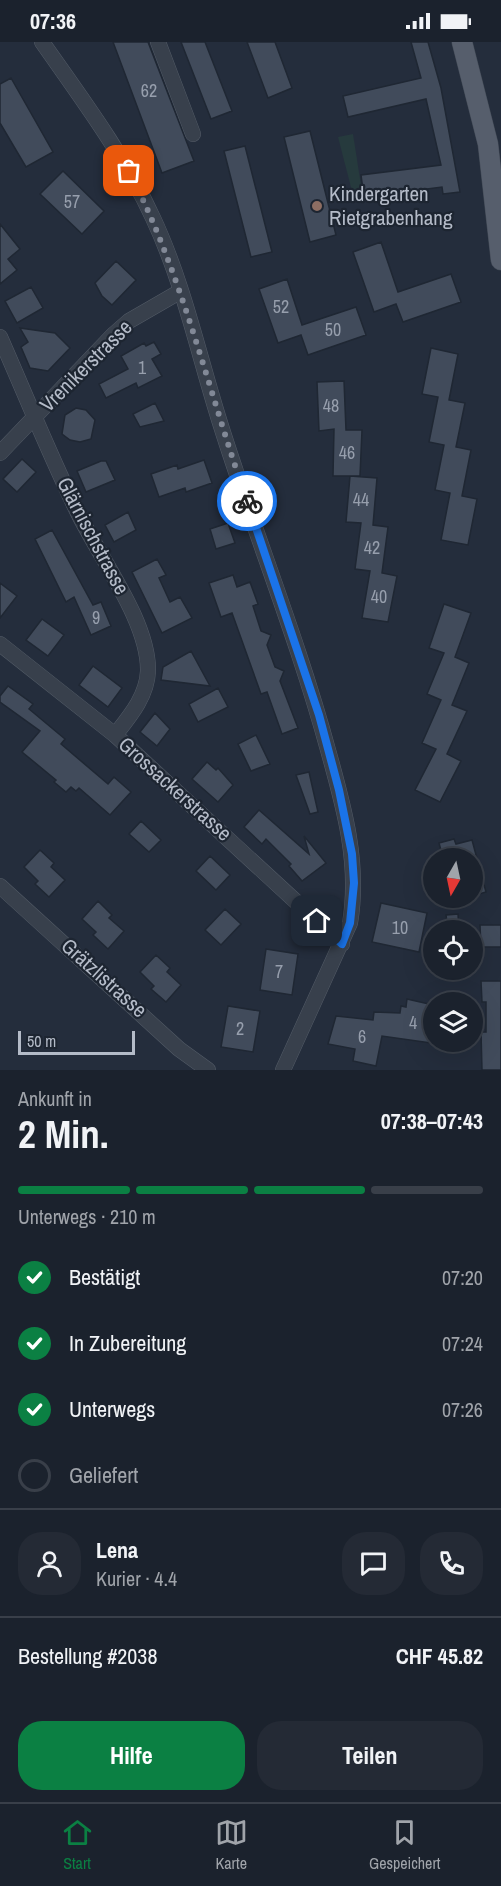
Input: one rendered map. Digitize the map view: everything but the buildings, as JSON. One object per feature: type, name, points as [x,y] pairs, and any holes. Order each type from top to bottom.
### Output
[{"type":"main road","points":[[462,42],[488,144],[501,260]]},
{"type":"street","points":[[42,42],[129,171],[154,219],[181,291],[221,426],[319,715],[339,790],[352,854],[354,883],[350,923],[283,1070]]},
{"type":"street","points":[[159,42],[193,134]]},
{"type":"street","name":"Vrenikerstrasse","points":[[0,453],[129,321],[181,291]]},
{"type":"street","name":"Glärnischstrasse","points":[[0,337],[77,511],[101,558],[128,602],[146,650],[148,671],[145,690],[131,715],[115,735]]},
{"type":"street","name":"Grossackerstrasse","points":[[0,644],[115,735],[342,944]]},
{"type":"street","name":"Grätzlistrasse","points":[[0,886],[179,1048],[208,1070]]},
{"type":"green space","points":[[353,134],[363,198],[354,199],[338,137]]},
{"type":"way so far","points":[[129,171],[154,219],[181,291],[221,426],[247,501]]},
{"type":"place","name":"Kindergarten Rietgrabenhang","points":[[317,206]]},
{"type":"route","points":[[247,501],[319,715],[339,790],[352,854],[353,902],[350,923],[342,944],[317,921]]}]
